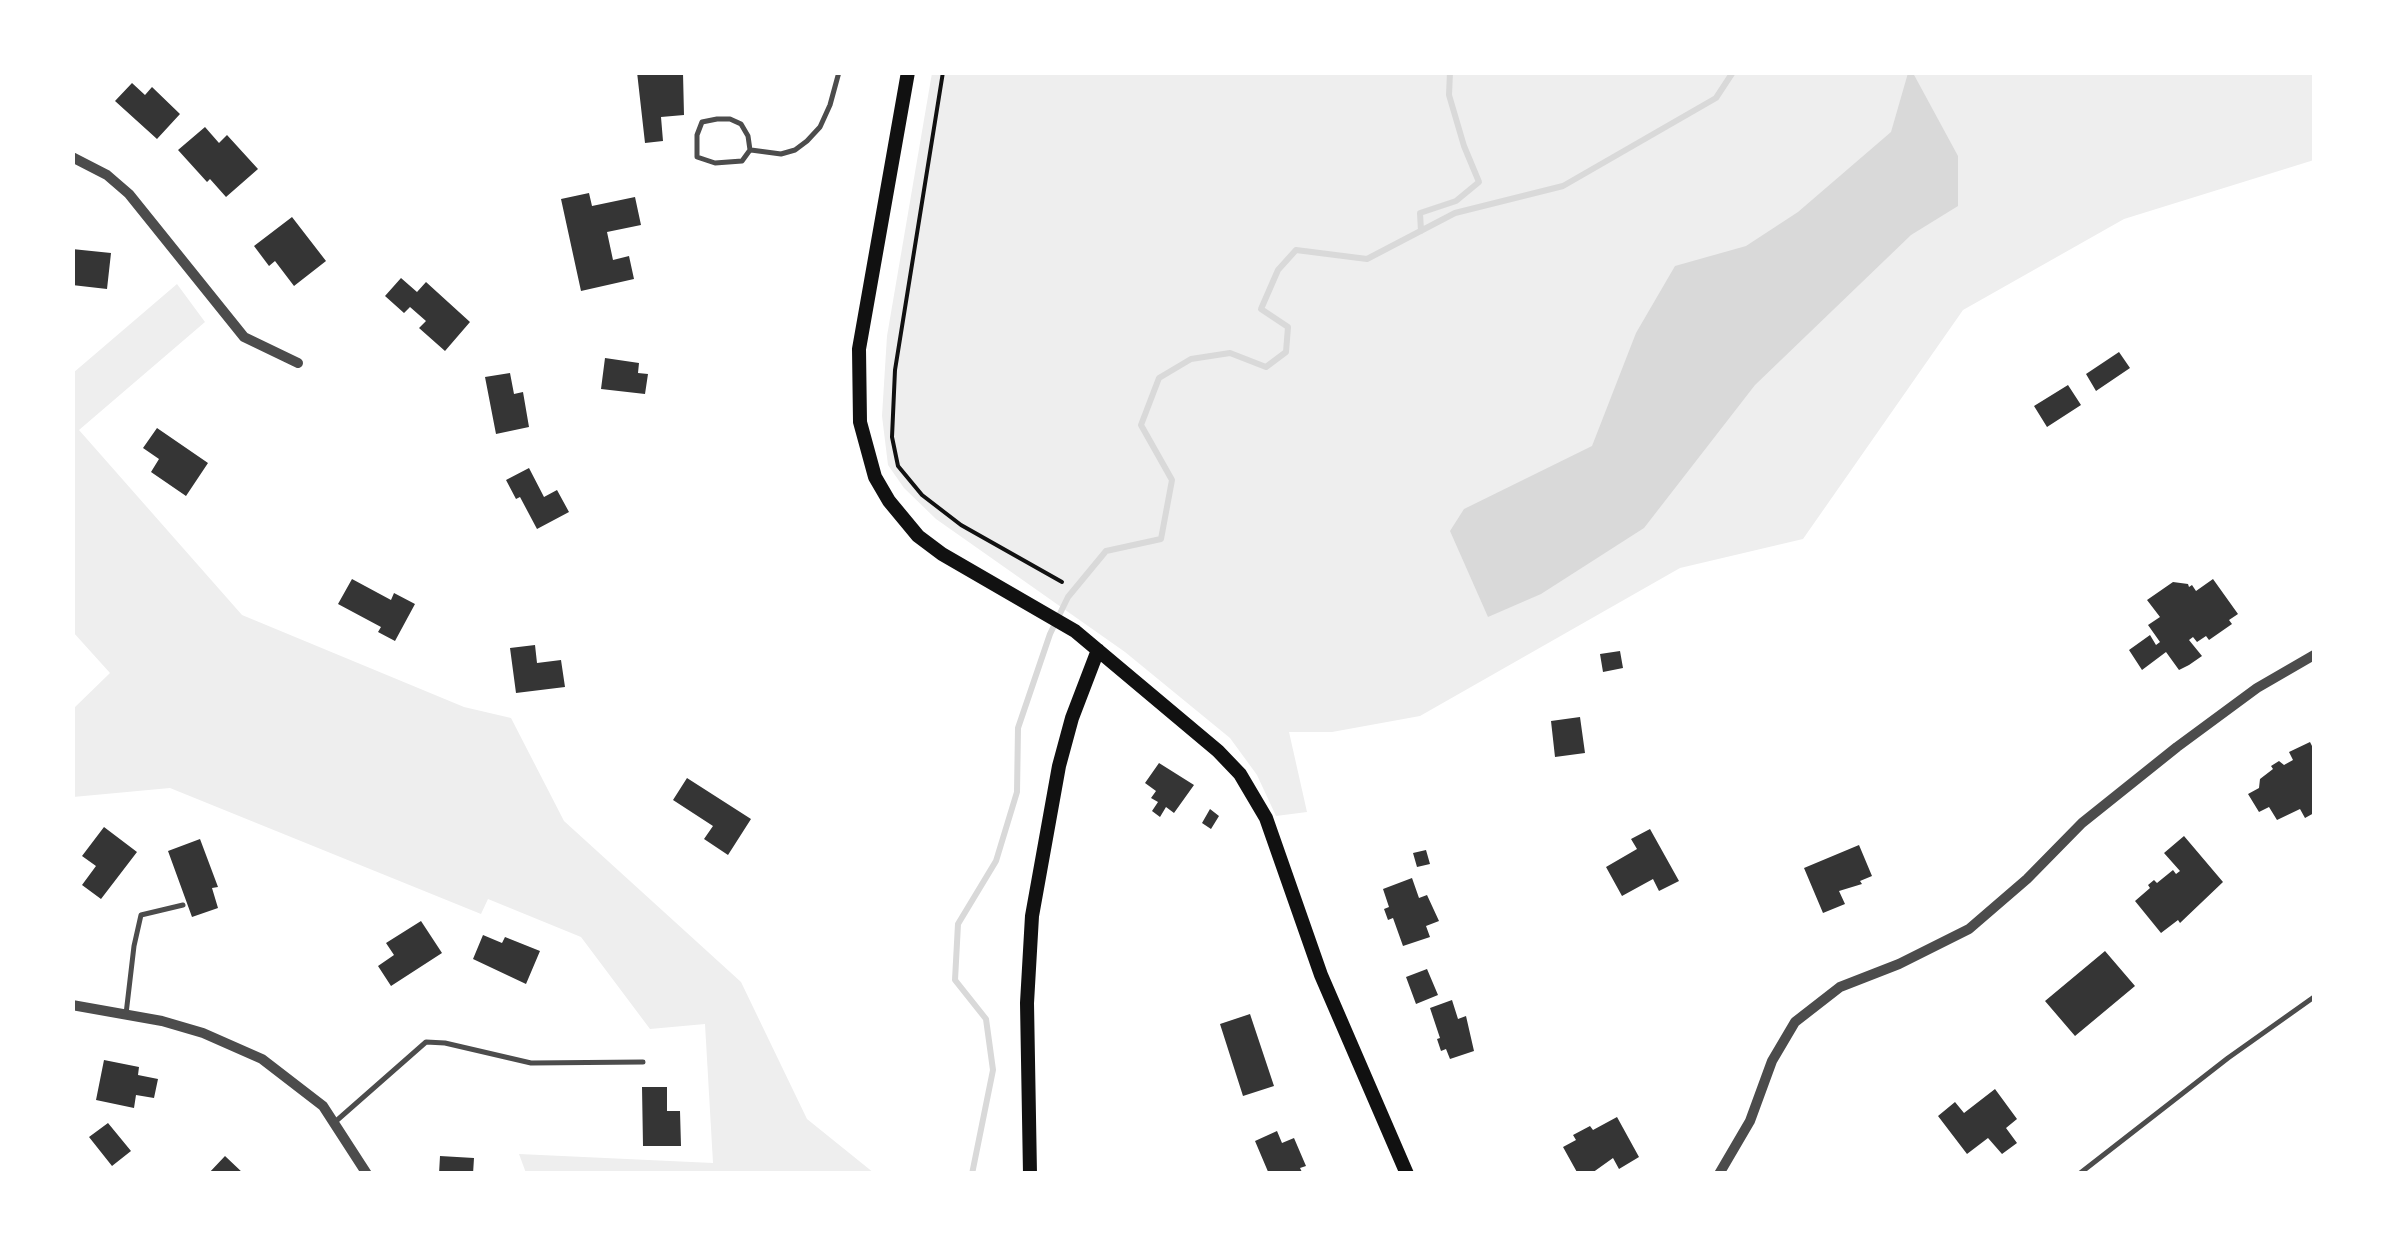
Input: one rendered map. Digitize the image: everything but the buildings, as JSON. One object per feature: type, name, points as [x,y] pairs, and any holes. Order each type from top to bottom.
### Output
[{"type":"main road","points":[[908,72],[859,348],[858,400],[864,444],[875,477],[918,536],[942,554],[1076,631],[1240,774],[1256,798],[1321,975],[1407,1174]]},
{"type":"main road","points":[[1030,1174],[1027,1002],[1032,916],[1058,766],[1098,650]]},
{"type":"street","points":[[72,157],[107,175],[129,194],[244,337],[298,363]]},
{"type":"street","points":[[1719,1174],[1750,1122],[1772,1061],[1795,1022],[1840,988],[1969,929],[2027,879],[2082,822],[2257,688],[2314,655]]},
{"type":"street","points":[[72,1005],[203,1032],[243,1049],[281,1071],[323,1106],[367,1174]]},
{"type":"lane","points":[[750,150],[781,154],[807,142],[825,116],[840,72]]},
{"type":"lane","points":[[730,119],[740,124],[748,136],[750,150],[742,161],[701,160],[696,157],[696,150],[702,122],[730,119]]},
{"type":"lane","points":[[126,1014],[141,915],[183,905]]},
{"type":"lane","points":[[2079,1174],[2228,1058],[2314,997]]},
{"type":"lane","points":[[335,1122],[426,1042],[531,1063],[643,1062]]},
{"type":"path","points":[[943,72],[895,370],[892,437],[898,466],[922,496],[960,525],[1062,582]]},
{"type":"shaded area","points":[[932,73],[2314,73],[2314,160],[2124,219],[1963,310],[1803,539],[1680,568],[1420,716],[1332,732],[1289,732],[1307,812],[1276,816],[1257,775],[1230,738],[1125,652],[936,519],[904,488],[888,465],[882,416],[887,336]]},
{"type":"shaded area","points":[[1908,73],[1913,73],[1958,156],[1958,206],[1911,235],[1755,385],[1644,528],[1541,594],[1488,617],[1450,531],[1464,509],[1592,446],[1636,333],[1675,266],[1746,246],[1798,212],[1891,132]]},
{"type":"shaded area","points":[[177,284],[205,322],[79,430],[242,615],[464,707],[511,718],[564,821],[741,982],[807,1119],[874,1173],[526,1173],[519,1154],[713,1163],[705,1024],[650,1029],[581,937],[488,899],[481,914],[170,788],[73,797],[73,709],[110,673],[73,632],[73,373]]},
{"type":"waterway","points":[[1421,231],[1420,213],[1456,201],[1479,182],[1449,95],[1450,72]]},
{"type":"waterway","points":[[972,1174],[993,1070],[986,1019],[955,980],[958,924],[996,861],[1017,792],[1018,728],[1050,634],[1068,597],[1106,551],[1161,539],[1172,480],[1141,425],[1159,378],[1191,359],[1230,353],[1266,367],[1286,352],[1288,327],[1261,309],[1278,270],[1296,250],[1367,259],[1455,213],[1563,186],[1716,98],[1733,72]]}]
